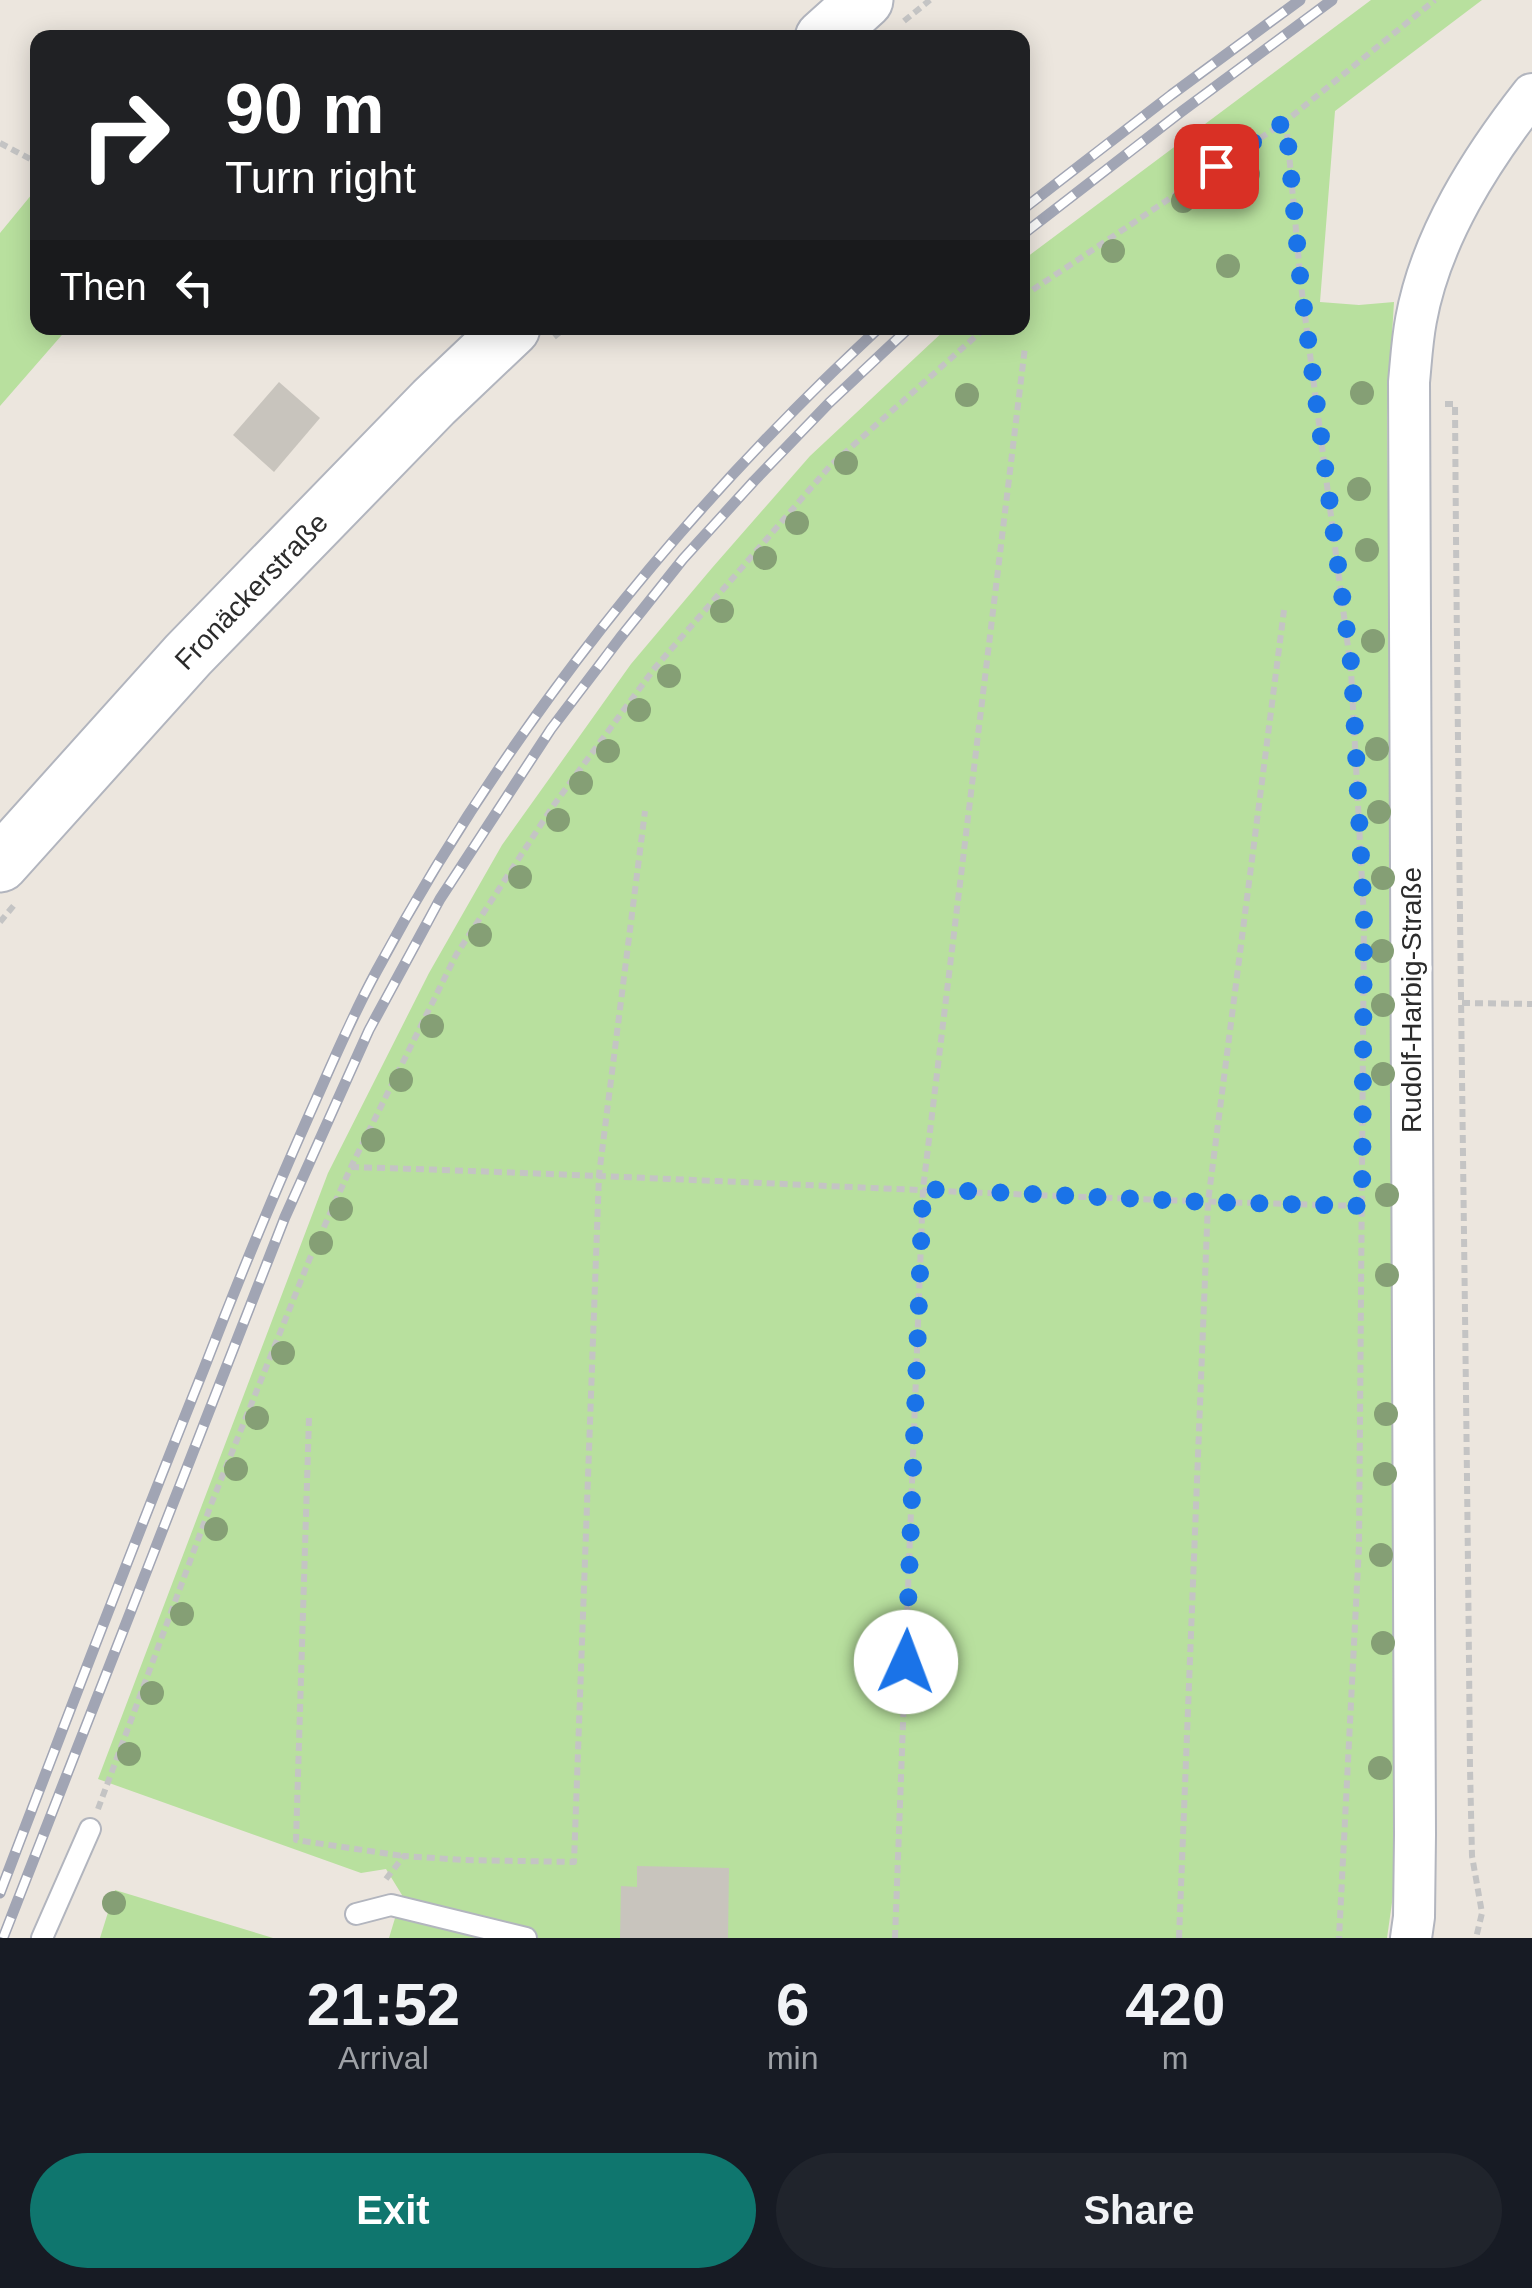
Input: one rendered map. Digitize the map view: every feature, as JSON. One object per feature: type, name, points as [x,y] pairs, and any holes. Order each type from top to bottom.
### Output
[{"type":"main road","points":[[832,30],[865,0]]},
{"type":"main road","name":"Fronäckerstraße","points":[[0,864],[188,654],[505,335]]},
{"type":"street","name":"Rudolf-Harbig-Straße","points":[[1411,1938],[1415,1815],[1408,382],[1416,318],[1437,252],[1468,187],[1499,136],[1532,94]]},
{"type":"lane","points":[[42,1938],[90,1829]]},
{"type":"lane","points":[[356,1914],[391,1905],[526,1938]]},
{"type":"path","points":[[1030,292],[1286,121],[1435,0]]},
{"type":"path","points":[[1286,121],[1303,303],[1352,670],[1364,919],[1359,1546],[1339,1938]]},
{"type":"path","points":[[0,143],[30,159]]},
{"type":"path","points":[[90,1829],[212,1502],[310,1258],[456,955],[553,806],[654,668],[830,466],[976,335]]},
{"type":"path","points":[[895,1938],[923,1189],[1025,347]]},
{"type":"path","points":[[1409,405],[1455,404],[1472,1856],[1482,1913],[1476,1938]]},
{"type":"path","points":[[1179,1938],[1208,1202],[1284,610]]},
{"type":"path","points":[[309,1418],[296,1840],[404,1856],[574,1862],[599,1174],[645,811]]},
{"type":"path","points":[[1462,1002],[1532,1004]]},
{"type":"path","points":[[352,1167],[1362,1206]]},
{"type":"path","points":[[356,1914],[404,1856]]},
{"type":"green space","points":[[1371,0],[1482,0],[1335,111],[1320,302],[1394,302],[1387,417],[1402,1832],[1387,1938],[389,1938],[402,1895],[386,1869],[361,1873],[98,1779],[328,1173],[429,973],[502,845],[631,664],[810,456],[940,335],[1030,335],[1030,255]]},
{"type":"green space","points":[[30,197],[30,335],[62,335],[0,406],[0,233]]},
{"type":"green space","points":[[115,1890],[273,1938],[100,1938]]},
{"type":"building","points":[[279,382],[320,418],[274,472],[233,435]]},
{"type":"building","points":[[637,1866],[729,1868],[728,1938],[620,1938],[621,1886],[637,1887]]},
{"type":"railway","points":[[1030,204],[1300,0]]},
{"type":"railway","points":[[1030,229],[1332,0]]},
{"type":"railway","points":[[0,1893],[243,1270],[376,972],[481,796],[601,629],[734,473],[872,335]]},
{"type":"railway","points":[[3,1938],[285,1217],[369,1030],[440,899],[551,729],[683,559],[829,403],[902,335]]},
{"type":"route","points":[[906,1662],[923,1189],[1362,1206],[1364,919],[1352,670],[1301,286],[1286,121],[1216,166]]}]
